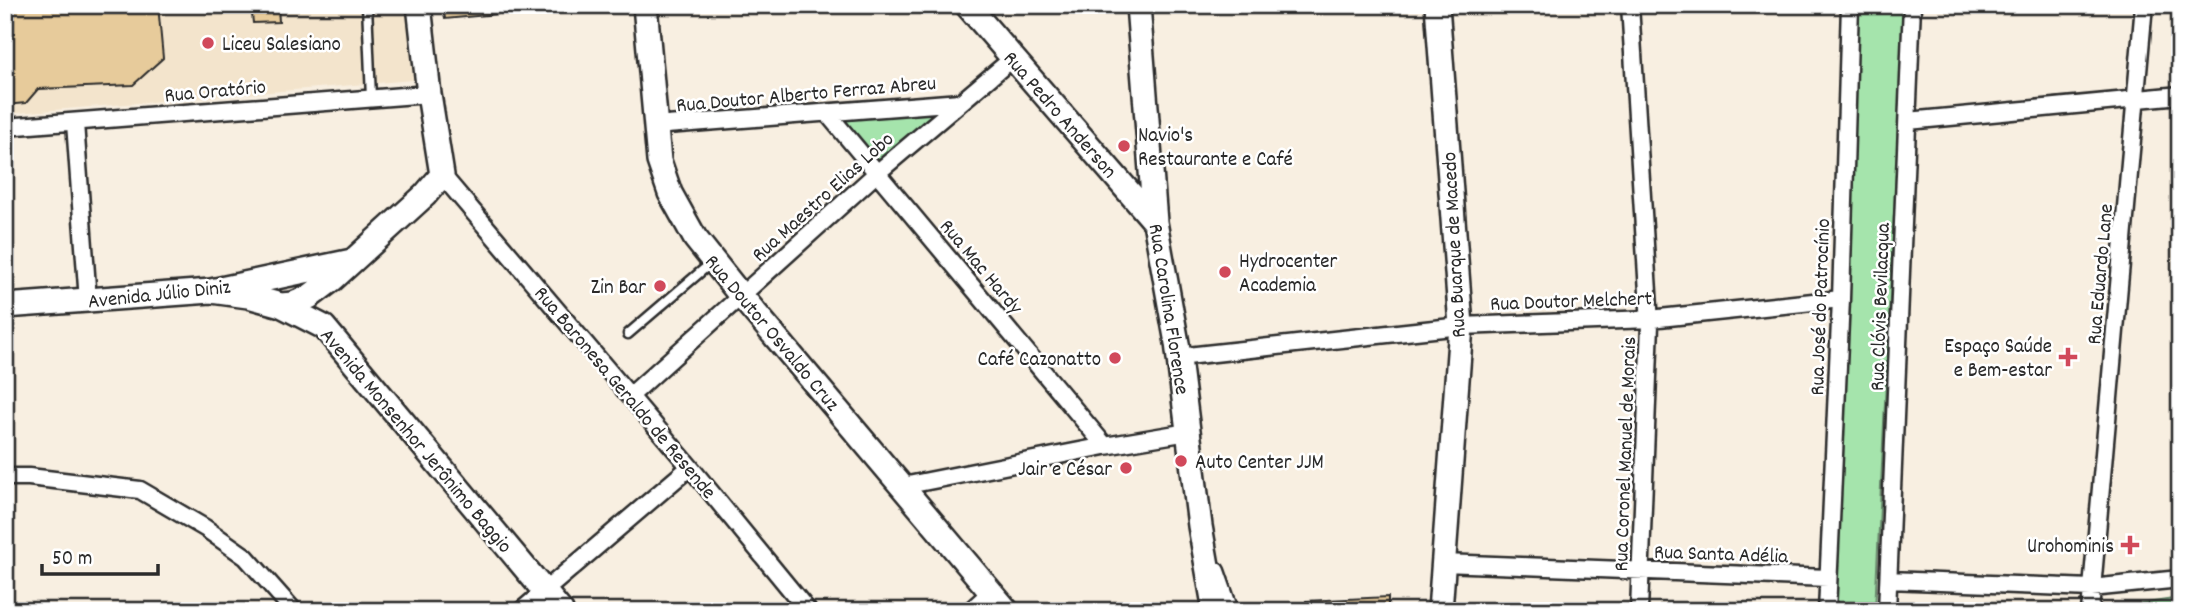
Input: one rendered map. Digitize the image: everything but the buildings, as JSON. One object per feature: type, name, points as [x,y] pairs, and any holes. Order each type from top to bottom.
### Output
[{"type":"main road","points":[[281,305],[293,304],[309,297],[333,279],[425,195],[442,175],[419,5]]},
{"type":"main road","name":"Rua Doutor Osvaldo Cruz","points":[[645,5],[659,161],[670,193],[695,238],[1007,611]]},
{"type":"main road","name":"Rua Pedro Anderson","points":[[968,5],[1155,222]]},
{"type":"main road","name":"Rua Carolina Florence","points":[[1138,5],[1155,222],[1178,357],[1200,526],[1215,611]]},
{"type":"main road","name":"Rua Buarque de Macedo","points":[[1437,5],[1461,326],[1440,611]]},
{"type":"main road","name":"Avenida Júlio Diniz","points":[[5,306],[211,291],[352,261]]},
{"type":"main road","points":[[324,327],[323,301],[333,279]]},
{"type":"main road","name":"Avenida Monsenhor Jerônimo Baggio","points":[[211,291],[248,296],[281,305],[324,327],[561,611]]},
{"type":"street","name":"Rua Coronel Manuel de Morais","points":[[1630,5],[1650,319],[1639,611]]},
{"type":"street","name":"Rua José do Patrocínio","points":[[1827,611],[1841,299],[1850,5]]},
{"type":"street","name":"Rua Clóvis Bevilacqua","points":[[1887,611],[1912,5]]},
{"type":"street","name":"Rua Eduardo Lane","points":[[2090,611],[2144,5]]},
{"type":"street","name":"Rua Maestro Elias Lobo","points":[[630,396],[877,173],[1013,58]]},
{"type":"street","name":"Rua Oratório","points":[[5,127],[429,94]]},
{"type":"street","points":[[1908,121],[2180,95]]},
{"type":"street","name":"Rua Doutor Alberto Ferraz Abreu","points":[[654,126],[960,102]]},
{"type":"street","name":"Rua Mac Hardy","points":[[827,113],[1105,446]]},
{"type":"street","points":[[75,123],[88,301]]},
{"type":"street","name":"Rua Baronesa Geraldo de Resende","points":[[442,175],[690,467],[808,611]]},
{"type":"street","name":"Rua Doutor Melchert","points":[[1178,357],[1461,326],[1650,319],[1841,299]]},
{"type":"street","points":[[903,486],[1188,432]]},
{"type":"street","points":[[521,611],[690,467]]},
{"type":"street","points":[[5,478],[29,477],[140,489],[205,528],[246,557],[293,611]]},
{"type":"street","points":[[1200,526],[1230,611]]},
{"type":"street","name":"Rua Santa Adélia","points":[[1443,564],[1828,578]]},
{"type":"street","points":[[1889,580],[2091,588],[2180,579]]},
{"type":"street","points":[[970,611],[991,592]]},
{"type":"lane","points":[[367,5],[371,98]]},
{"type":"lane","points":[[628,334],[713,261]]},
{"type":"shaded area","name":"Liceu Salesiano","points":[[5,5],[406,5],[413,80],[5,114]]},
{"type":"green space","points":[[1852,5],[1904,5],[1875,611],[1836,611]]},
{"type":"green space","points":[[939,112],[880,161],[844,119]]},
{"type":"green space","points":[[2180,598],[2180,611],[2110,611],[2115,608]]},
{"type":"place","name":"Liceu Salesiano","points":[[208,43]]},
{"type":"place","name":"Navio's Restaurante e Café","points":[[1124,146]]},
{"type":"place","name":"Hydrocenter Academia","points":[[1225,272]]},
{"type":"place","name":"Zin Bar","points":[[660,286]]},
{"type":"place","name":"Espaço Saúde e Bem-estar","points":[[2068,357]]},
{"type":"place","name":"Café Cazonatto","points":[[1115,358]]},
{"type":"place","name":"Auto Center JJM","points":[[1181,461]]},
{"type":"place","name":"Jair e César","points":[[1126,468]]},
{"type":"place","name":"Urohominis","points":[[2130,545]]}]
